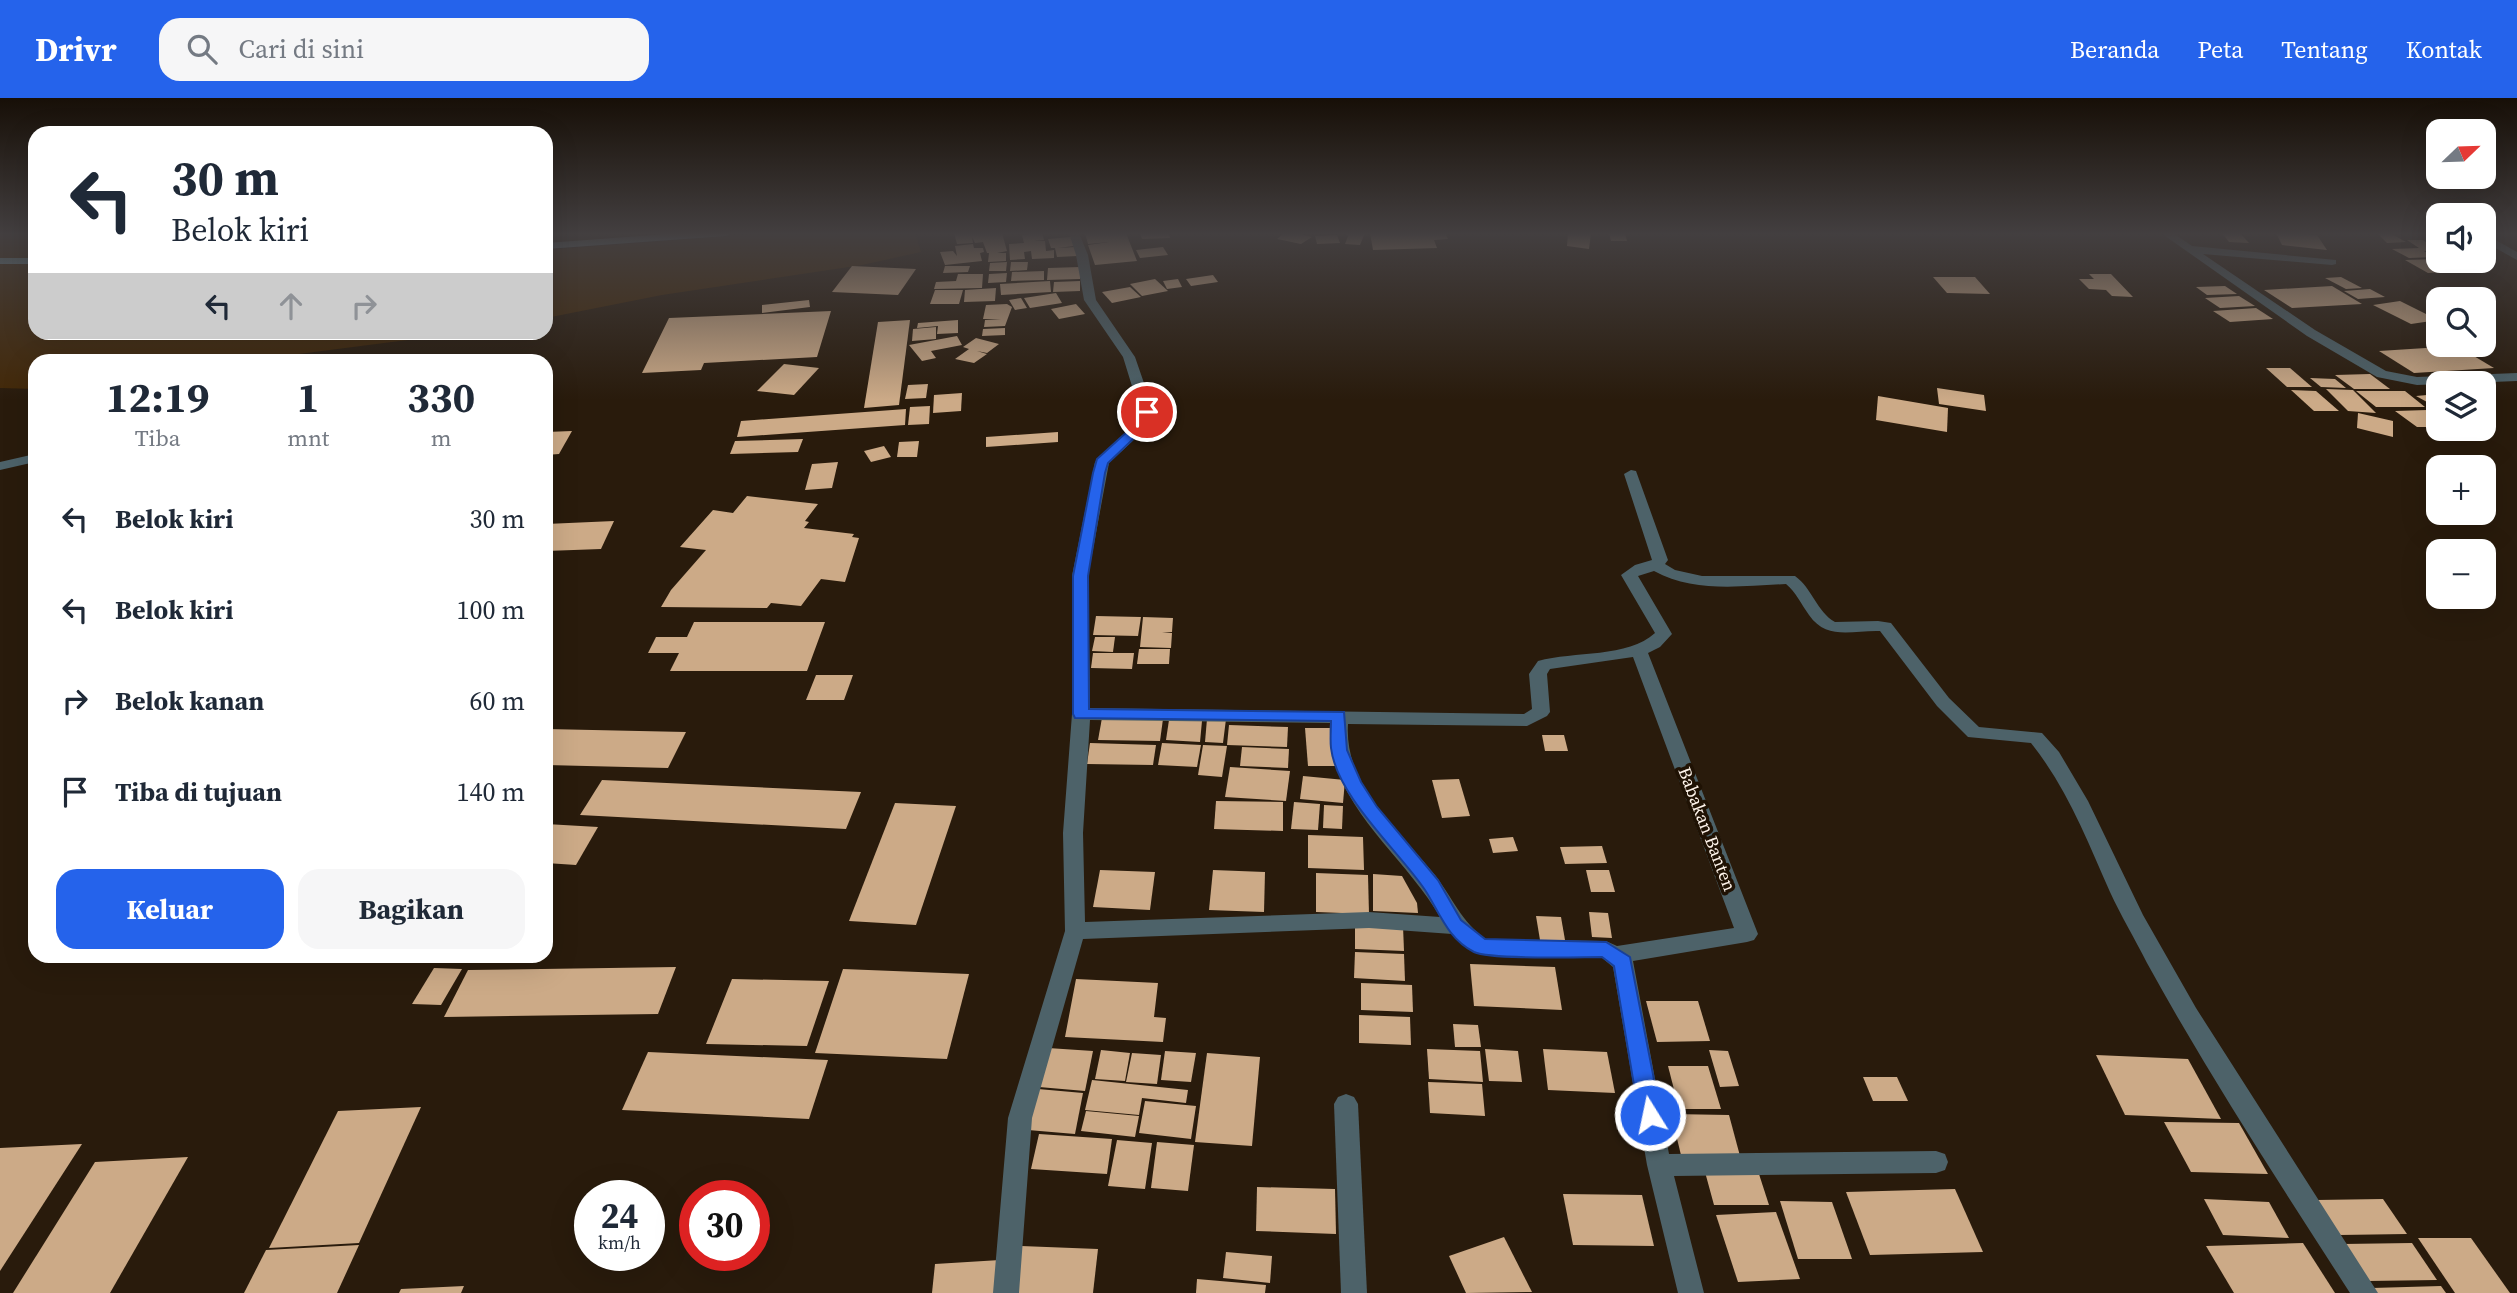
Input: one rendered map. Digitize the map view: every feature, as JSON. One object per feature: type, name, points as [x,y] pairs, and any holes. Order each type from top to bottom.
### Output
[{"type":"street","points":[[1006,1293],[1020,1118],[1075,931],[1073,833],[1081,714],[1080,576],[1102,462],[1146,421],[1147,412],[1129,357],[1090,300],[1088,289]]},
{"type":"street","points":[[2247,289],[2311,332],[2382,374],[2417,381],[2517,377]]},
{"type":"street","points":[[0,466],[28,460]]},
{"type":"street","points":[[1631,474],[1656,545],[1660,560],[1656,566]]},
{"type":"street","points":[[1081,714],[1339,716],[1519,722],[1541,712],[1538,674],[1544,664],[1565,659],[1639,651],[1658,642],[1664,634],[1629,575],[1641,568],[1656,566],[1669,575],[1697,581],[1789,579],[1797,585],[1825,625],[1883,626],[1943,702],[1974,733],[2036,737],[2086,813],[2132,917],[2230,1087],[2365,1293]]},
{"type":"street","name":"Babakan Banten","points":[[1615,955],[1747,934],[1639,651]]},
{"type":"street","points":[[1339,716],[1339,750],[1353,783],[1371,811],[1431,885],[1455,926],[1467,938],[1482,947],[1606,949],[1623,962],[1659,1165],[1691,1293]]},
{"type":"street","points":[[1075,931],[1368,920],[1455,926]]},
{"type":"street","points":[[1346,1104],[1354,1293]]},
{"type":"street","points":[[1659,1165],[1936,1162]]},
{"type":"shaded area","points":[[0,289],[28,289],[28,340],[408,340],[299,354],[28,354],[28,389],[0,388]]},
{"type":"shaded area","points":[[553,289],[704,289],[553,317]]},
{"type":"building","points":[[834,289],[902,289],[898,295],[832,292]]},
{"type":"building","points":[[996,289],[995,301],[964,302],[965,290]]},
{"type":"building","points":[[1000,289],[1051,289],[1051,292],[1001,295]]},
{"type":"building","points":[[1053,289],[1080,289],[1080,291],[1053,292]]},
{"type":"building","points":[[1132,289],[1141,297],[1112,303],[1102,292]]},
{"type":"building","points":[[1135,289],[1168,291],[1142,296]]},
{"type":"building","points":[[1943,289],[1985,289],[1990,294],[1947,293]]},
{"type":"building","points":[[2089,289],[2125,289],[2133,297],[2112,296],[2106,290]]},
{"type":"building","points":[[2198,289],[2229,289],[2237,294],[2207,295]]},
{"type":"building","points":[[2337,289],[2362,304],[2292,308],[2264,290]]},
{"type":"building","points":[[2370,289],[2385,297],[2358,299],[2344,291]]},
{"type":"building","points":[[935,290],[963,290],[959,304],[930,304]]},
{"type":"building","points":[[1056,293],[1062,303],[1030,308],[1024,298]]},
{"type":"building","points":[[2239,296],[2255,306],[2220,308],[2205,298]]},
{"type":"building","points":[[1021,298],[1027,308],[1015,310],[1009,300]]},
{"type":"building","points":[[809,300],[810,307],[762,313],[762,305]]},
{"type":"building","points":[[2400,301],[2426,314],[2426,322],[2411,324],[2373,305]]},
{"type":"building","points":[[1007,304],[1012,307],[1005,326],[984,327],[985,320],[1001,319],[983,319],[986,305]]},
{"type":"building","points":[[1076,304],[1085,314],[1059,319],[1051,309]]},
{"type":"building","points":[[2256,308],[2273,319],[2230,322],[2213,311]]},
{"type":"building","points":[[831,311],[817,357],[704,363],[701,370],[642,373],[669,318]]},
{"type":"building","points":[[910,320],[899,405],[864,408],[878,322]]},
{"type":"building","points":[[958,320],[958,333],[937,334],[938,326],[917,328],[918,323]]},
{"type":"building","points":[[936,327],[936,339],[912,341],[913,329]]},
{"type":"building","points":[[1005,328],[1005,335],[982,336],[983,329]]},
{"type":"building","points":[[957,336],[962,345],[931,351],[936,358],[922,361],[909,345]]},
{"type":"building","points":[[976,338],[999,344],[987,353],[977,351],[987,354],[974,363],[955,359],[969,349],[963,347]]},
{"type":"building","points":[[2426,348],[2426,357],[2476,357],[2494,368],[2414,373],[2379,351]]},
{"type":"building","points":[[784,364],[819,368],[794,395],[757,391]]},
{"type":"building","points":[[2266,368],[2290,368],[2312,387],[2287,387]]},
{"type":"building","points":[[2370,374],[2390,389],[2354,389],[2335,375]]},
{"type":"building","points":[[2310,378],[2335,379],[2346,388],[2321,387]]},
{"type":"building","points":[[928,384],[926,398],[905,399],[908,385]]},
{"type":"building","points":[[1937,388],[1984,395],[1986,411],[1939,404]]},
{"type":"building","points":[[2326,389],[2353,390],[2376,413],[2348,411]]},
{"type":"building","points":[[2291,390],[2316,391],[2339,411],[2314,411]]},
{"type":"building","points":[[2356,391],[2405,391],[2425,407],[2376,407]]},
{"type":"building","points":[[962,393],[961,411],[933,413],[934,395]]},
{"type":"building","points":[[2426,395],[2426,401],[2416,396]]},
{"type":"building","points":[[1878,396],[1948,408],[1947,432],[1876,420]]},
{"type":"building","points":[[930,406],[929,424],[908,425],[910,407]]},
{"type":"building","points":[[906,409],[905,425],[737,437],[741,421]]},
{"type":"building","points":[[2426,410],[2426,427],[2417,427],[2395,411]]},
{"type":"building","points":[[2358,413],[2393,421],[2393,437],[2357,428]]},
{"type":"building","points":[[572,431],[559,454],[553,454],[553,432]]},
{"type":"building","points":[[1058,432],[1058,442],[986,447],[986,437]]},
{"type":"building","points":[[803,439],[798,452],[730,454],[735,441]]},
{"type":"building","points":[[919,441],[917,457],[897,457],[899,442]]},
{"type":"building","points":[[884,446],[891,457],[871,462],[864,451]]},
{"type":"building","points":[[838,462],[832,488],[805,490],[812,464]]},
{"type":"building","points":[[747,496],[818,504],[805,521],[809,522],[804,528],[854,534],[852,537],[859,538],[845,582],[821,579],[801,606],[771,603],[767,608],[661,607],[671,590],[706,550],[680,547],[713,510],[733,513]]},
{"type":"building","points":[[614,521],[601,549],[553,551],[553,524]]},
{"type":"building","points":[[1096,616],[1141,617],[1138,636],[1093,635]]},
{"type":"building","points":[[1143,617],[1173,618],[1172,632],[1162,632],[1172,633],[1171,648],[1140,647]]},
{"type":"building","points":[[694,622],[825,622],[807,671],[670,671],[679,653],[648,653],[656,637],[687,637]]},
{"type":"building","points":[[1095,637],[1115,637],[1113,652],[1092,651]]},
{"type":"building","points":[[1139,649],[1170,649],[1169,664],[1137,664]]},
{"type":"building","points":[[1093,653],[1134,653],[1132,669],[1091,668]]},
{"type":"building","points":[[816,675],[853,675],[844,700],[806,700]]},
{"type":"building","points":[[1102,718],[1163,719],[1160,741],[1098,740]]},
{"type":"building","points":[[1207,719],[1226,719],[1223,743],[1205,742]]},
{"type":"building","points":[[1169,720],[1202,721],[1200,742],[1166,740]]},
{"type":"building","points":[[1229,725],[1288,727],[1287,747],[1227,745]]},
{"type":"building","points":[[1305,728],[1333,728],[1337,766],[1308,766]]},
{"type":"building","points":[[553,729],[686,732],[668,768],[553,765]]},
{"type":"building","points":[[1542,735],[1564,735],[1568,751],[1545,751]]},
{"type":"building","points":[[1090,743],[1156,745],[1153,765],[1087,764]]},
{"type":"building","points":[[1162,743],[1201,745],[1197,767],[1158,765]]},
{"type":"building","points":[[1203,745],[1227,746],[1222,777],[1198,775]]},
{"type":"building","points":[[1242,747],[1289,749],[1288,768],[1240,766]]},
{"type":"building","points":[[1230,767],[1290,771],[1286,801],[1225,797]]},
{"type":"building","points":[[1303,776],[1345,780],[1343,803],[1300,799]]},
{"type":"building","points":[[1459,779],[1470,816],[1442,818],[1432,780]]},
{"type":"building","points":[[602,780],[861,792],[846,829],[580,815]]},
{"type":"building","points":[[1216,801],[1283,802],[1283,831],[1214,829]]},
{"type":"building","points":[[1294,802],[1320,804],[1318,830],[1291,829]]},
{"type":"building","points":[[895,803],[956,806],[916,925],[849,921]]},
{"type":"building","points":[[1324,805],[1343,806],[1342,829],[1323,828]]},
{"type":"building","points":[[553,824],[598,827],[576,865],[553,863]]},
{"type":"building","points":[[1308,835],[1363,837],[1364,870],[1308,868]]},
{"type":"building","points":[[1513,837],[1518,851],[1493,853],[1489,839]]},
{"type":"building","points":[[1602,846],[1607,863],[1565,864],[1560,847]]},
{"type":"building","points":[[1100,870],[1155,872],[1150,910],[1093,907]]},
{"type":"building","points":[[1213,870],[1265,872],[1264,912],[1209,910]]},
{"type":"building","points":[[1586,870],[1609,870],[1615,892],[1591,892]]},
{"type":"building","points":[[1316,873],[1368,875],[1369,914],[1316,912]]},
{"type":"building","points":[[1373,874],[1402,876],[1417,903],[1418,913],[1373,911]]},
{"type":"building","points":[[1589,912],[1608,913],[1612,938],[1592,937]]},
{"type":"building","points":[[1536,916],[1561,917],[1565,940],[1540,940]]},
{"type":"building","points":[[1355,924],[1403,926],[1404,951],[1355,949]]},
{"type":"building","points":[[1355,952],[1404,954],[1405,981],[1354,978]]},
{"type":"building","points":[[1470,964],[1555,967],[1562,1010],[1474,1006]]},
{"type":"building","points":[[676,967],[658,1014],[444,1017],[468,970]]},
{"type":"building","points":[[434,968],[462,969],[441,1005],[412,1004]]},
{"type":"building","points":[[843,969],[969,974],[947,1059],[815,1053]]},
{"type":"building","points":[[732,979],[829,981],[807,1046],[706,1044]]},
{"type":"building","points":[[1076,979],[1158,983],[1154,1017],[1166,1018],[1163,1042],[1065,1037]]},
{"type":"building","points":[[1361,983],[1412,985],[1413,1012],[1361,1010]]},
{"type":"building","points":[[1646,1001],[1698,1001],[1710,1041],[1657,1042]]},
{"type":"building","points":[[1359,1015],[1410,1017],[1411,1045],[1359,1043]]},
{"type":"building","points":[[1453,1024],[1478,1025],[1481,1047],[1455,1047]]},
{"type":"building","points":[[1048,1048],[1093,1051],[1085,1091],[1039,1087]]},
{"type":"building","points":[[1427,1049],[1480,1051],[1483,1082],[1429,1079]]},
{"type":"building","points":[[1485,1049],[1518,1051],[1522,1082],[1489,1081]]},
{"type":"building","points":[[1543,1049],[1607,1052],[1615,1093],[1548,1090]]},
{"type":"building","points":[[1101,1050],[1130,1053],[1125,1081],[1095,1079]]},
{"type":"building","points":[[1709,1050],[1728,1051],[1739,1086],[1720,1087]]},
{"type":"building","points":[[1165,1051],[1196,1053],[1191,1082],[1161,1080]]},
{"type":"building","points":[[648,1052],[828,1060],[809,1119],[622,1110]]},
{"type":"building","points":[[1132,1053],[1161,1055],[1157,1084],[1126,1082]]},
{"type":"building","points":[[1207,1053],[1260,1057],[1252,1146],[1195,1142]]},
{"type":"building","points":[[2096,1055],[2188,1059],[2221,1119],[2125,1115]]},
{"type":"building","points":[[1668,1066],[1708,1066],[1721,1109],[1679,1109]]},
{"type":"building","points":[[1863,1077],[1897,1077],[1908,1101],[1873,1101]]},
{"type":"building","points":[[1092,1080],[1188,1090],[1186,1103],[1142,1098],[1139,1115],[1085,1110]]},
{"type":"building","points":[[1428,1082],[1482,1084],[1485,1116],[1430,1113]]},
{"type":"building","points":[[1038,1089],[1083,1093],[1075,1134],[1028,1130]]},
{"type":"building","points":[[1145,1101],[1196,1106],[1191,1139],[1139,1133]]},
{"type":"building","points":[[421,1107],[359,1243],[269,1248],[338,1111]]},
{"type":"building","points":[[1086,1111],[1139,1116],[1135,1137],[1081,1131]]},
{"type":"building","points":[[1671,1114],[1729,1115],[1740,1156],[1681,1155]]},
{"type":"building","points":[[2164,1122],[2239,1123],[2268,1174],[2191,1172]]},
{"type":"building","points":[[1039,1134],[1112,1139],[1107,1174],[1031,1169]]},
{"type":"building","points":[[1117,1140],[1152,1143],[1145,1189],[1108,1186]]},
{"type":"building","points":[[1157,1142],[1194,1145],[1188,1191],[1151,1188]]},
{"type":"building","points":[[82,1144],[0,1271],[0,1148]]},
{"type":"building","points":[[188,1157],[110,1293],[13,1293],[95,1162]]},
{"type":"building","points":[[1758,1171],[1769,1205],[1714,1205],[1705,1172]]},
{"type":"building","points":[[1257,1187],[1335,1189],[1336,1234],[1256,1231]]},
{"type":"building","points":[[1955,1189],[1983,1252],[1870,1255],[1846,1192]]},
{"type":"building","points":[[1563,1194],[1642,1195],[1654,1246],[1573,1245]]},
{"type":"building","points":[[2204,1199],[2269,1202],[2289,1238],[2223,1235]]},
{"type":"building","points":[[2383,1199],[2407,1234],[2339,1235],[2316,1200]]},
{"type":"building","points":[[1780,1201],[1832,1202],[1852,1259],[1798,1259]]},
{"type":"building","points":[[1776,1212],[1800,1279],[1738,1282],[1716,1215]]},
{"type":"building","points":[[1504,1237],[1532,1292],[1466,1293],[1449,1256]]},
{"type":"building","points":[[2418,1238],[2471,1238],[2510,1293],[2455,1293]]},
{"type":"building","points":[[2303,1243],[2335,1293],[2234,1293],[2206,1246]]},
{"type":"building","points":[[2412,1243],[2437,1280],[2367,1281],[2343,1244]]},
{"type":"building","points":[[359,1245],[337,1293],[244,1293],[266,1250]]},
{"type":"building","points":[[1021,1246],[1098,1249],[1093,1293],[1013,1293]]},
{"type":"building","points":[[1226,1252],[1272,1256],[1270,1283],[1223,1278]]},
{"type":"building","points":[[1000,1260],[997,1293],[932,1293],[935,1264]]},
{"type":"building","points":[[1197,1279],[1266,1285],[1265,1293],[1196,1293]]},
{"type":"building","points":[[464,1286],[461,1293],[399,1293],[401,1289]]},
{"type":"building","points":[[2441,1286],[2446,1293],[2376,1293],[2372,1288]]},
{"type":"route","points":[[1147,412],[1146,421],[1102,462],[1099,473],[1080,576],[1081,714],[1339,716],[1339,750],[1353,783],[1371,811],[1431,885],[1455,926],[1467,938],[1482,947],[1606,949],[1623,962],[1650,1115]]}]
